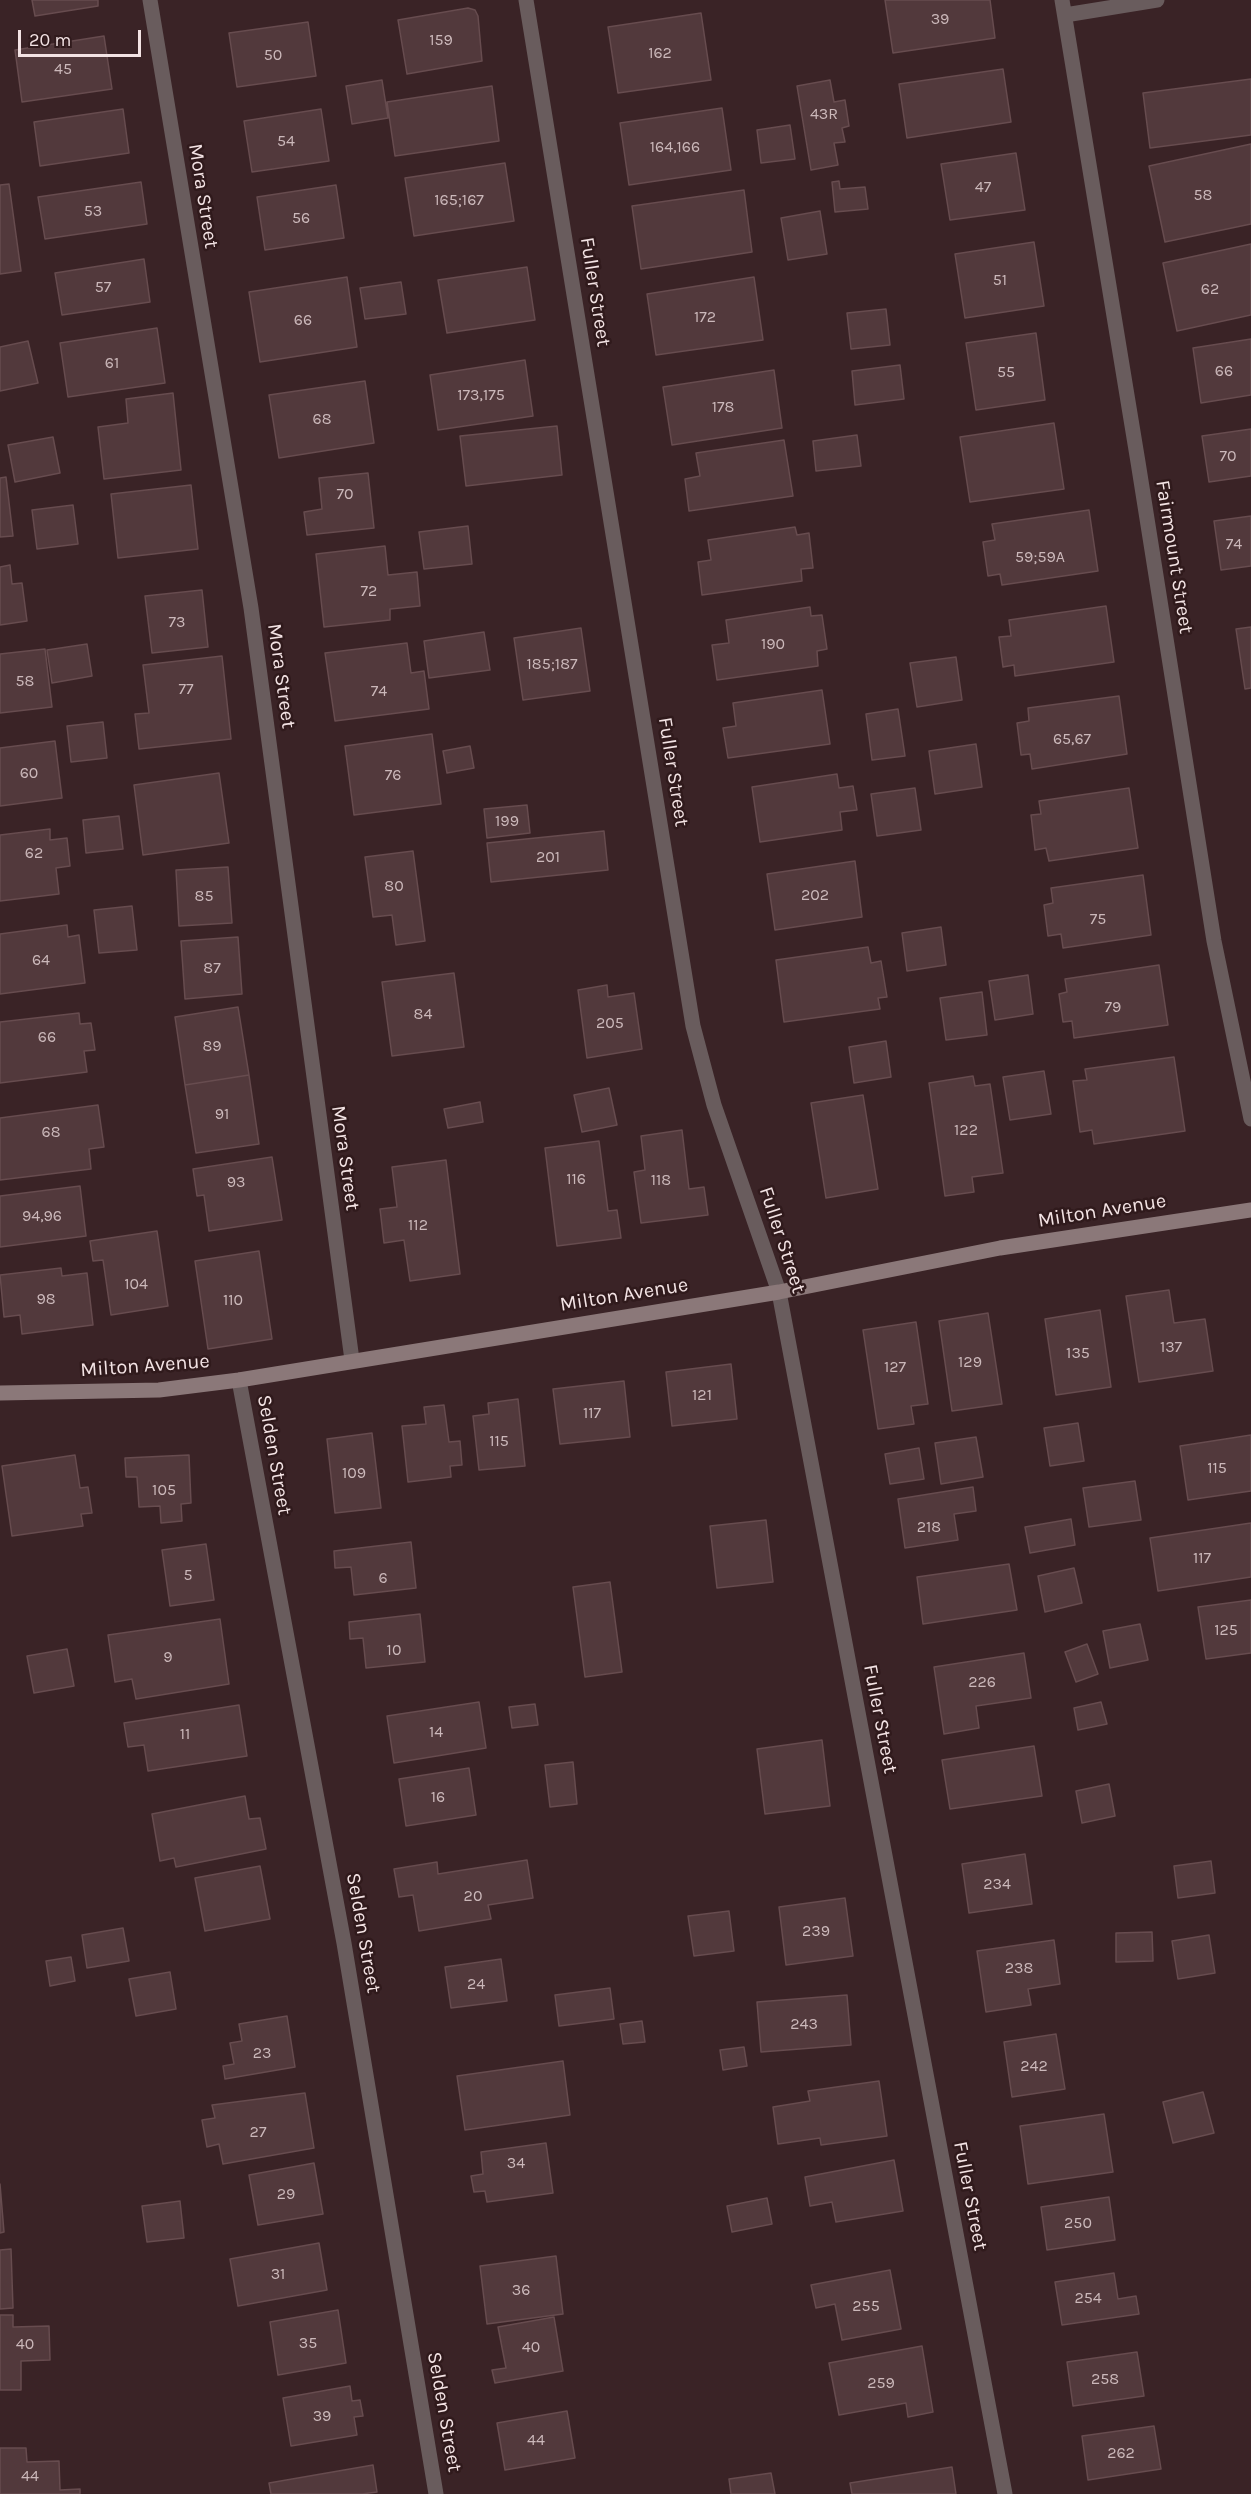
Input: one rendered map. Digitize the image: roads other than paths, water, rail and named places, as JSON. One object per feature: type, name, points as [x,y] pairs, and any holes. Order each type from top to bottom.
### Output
[{"type":"street","name":"Mora Street","points":[[150,0],[251,608],[351,1360]]},
{"type":"street","name":"Fuller Street","points":[[526,0],[693,1026],[714,1105],[779,1292],[1005,2494]]},
{"type":"street","points":[[1064,7],[1156,0]]},
{"type":"street","name":"Fairmount Street","points":[[1064,7],[1214,941],[1251,1119]]},
{"type":"street","name":"Milton Avenue","points":[[0,1393],[159,1390],[239,1380],[779,1292],[1000,1248],[1251,1210]]},
{"type":"street","name":"Selden Street","points":[[239,1380],[344,1943],[436,2494]]}]
